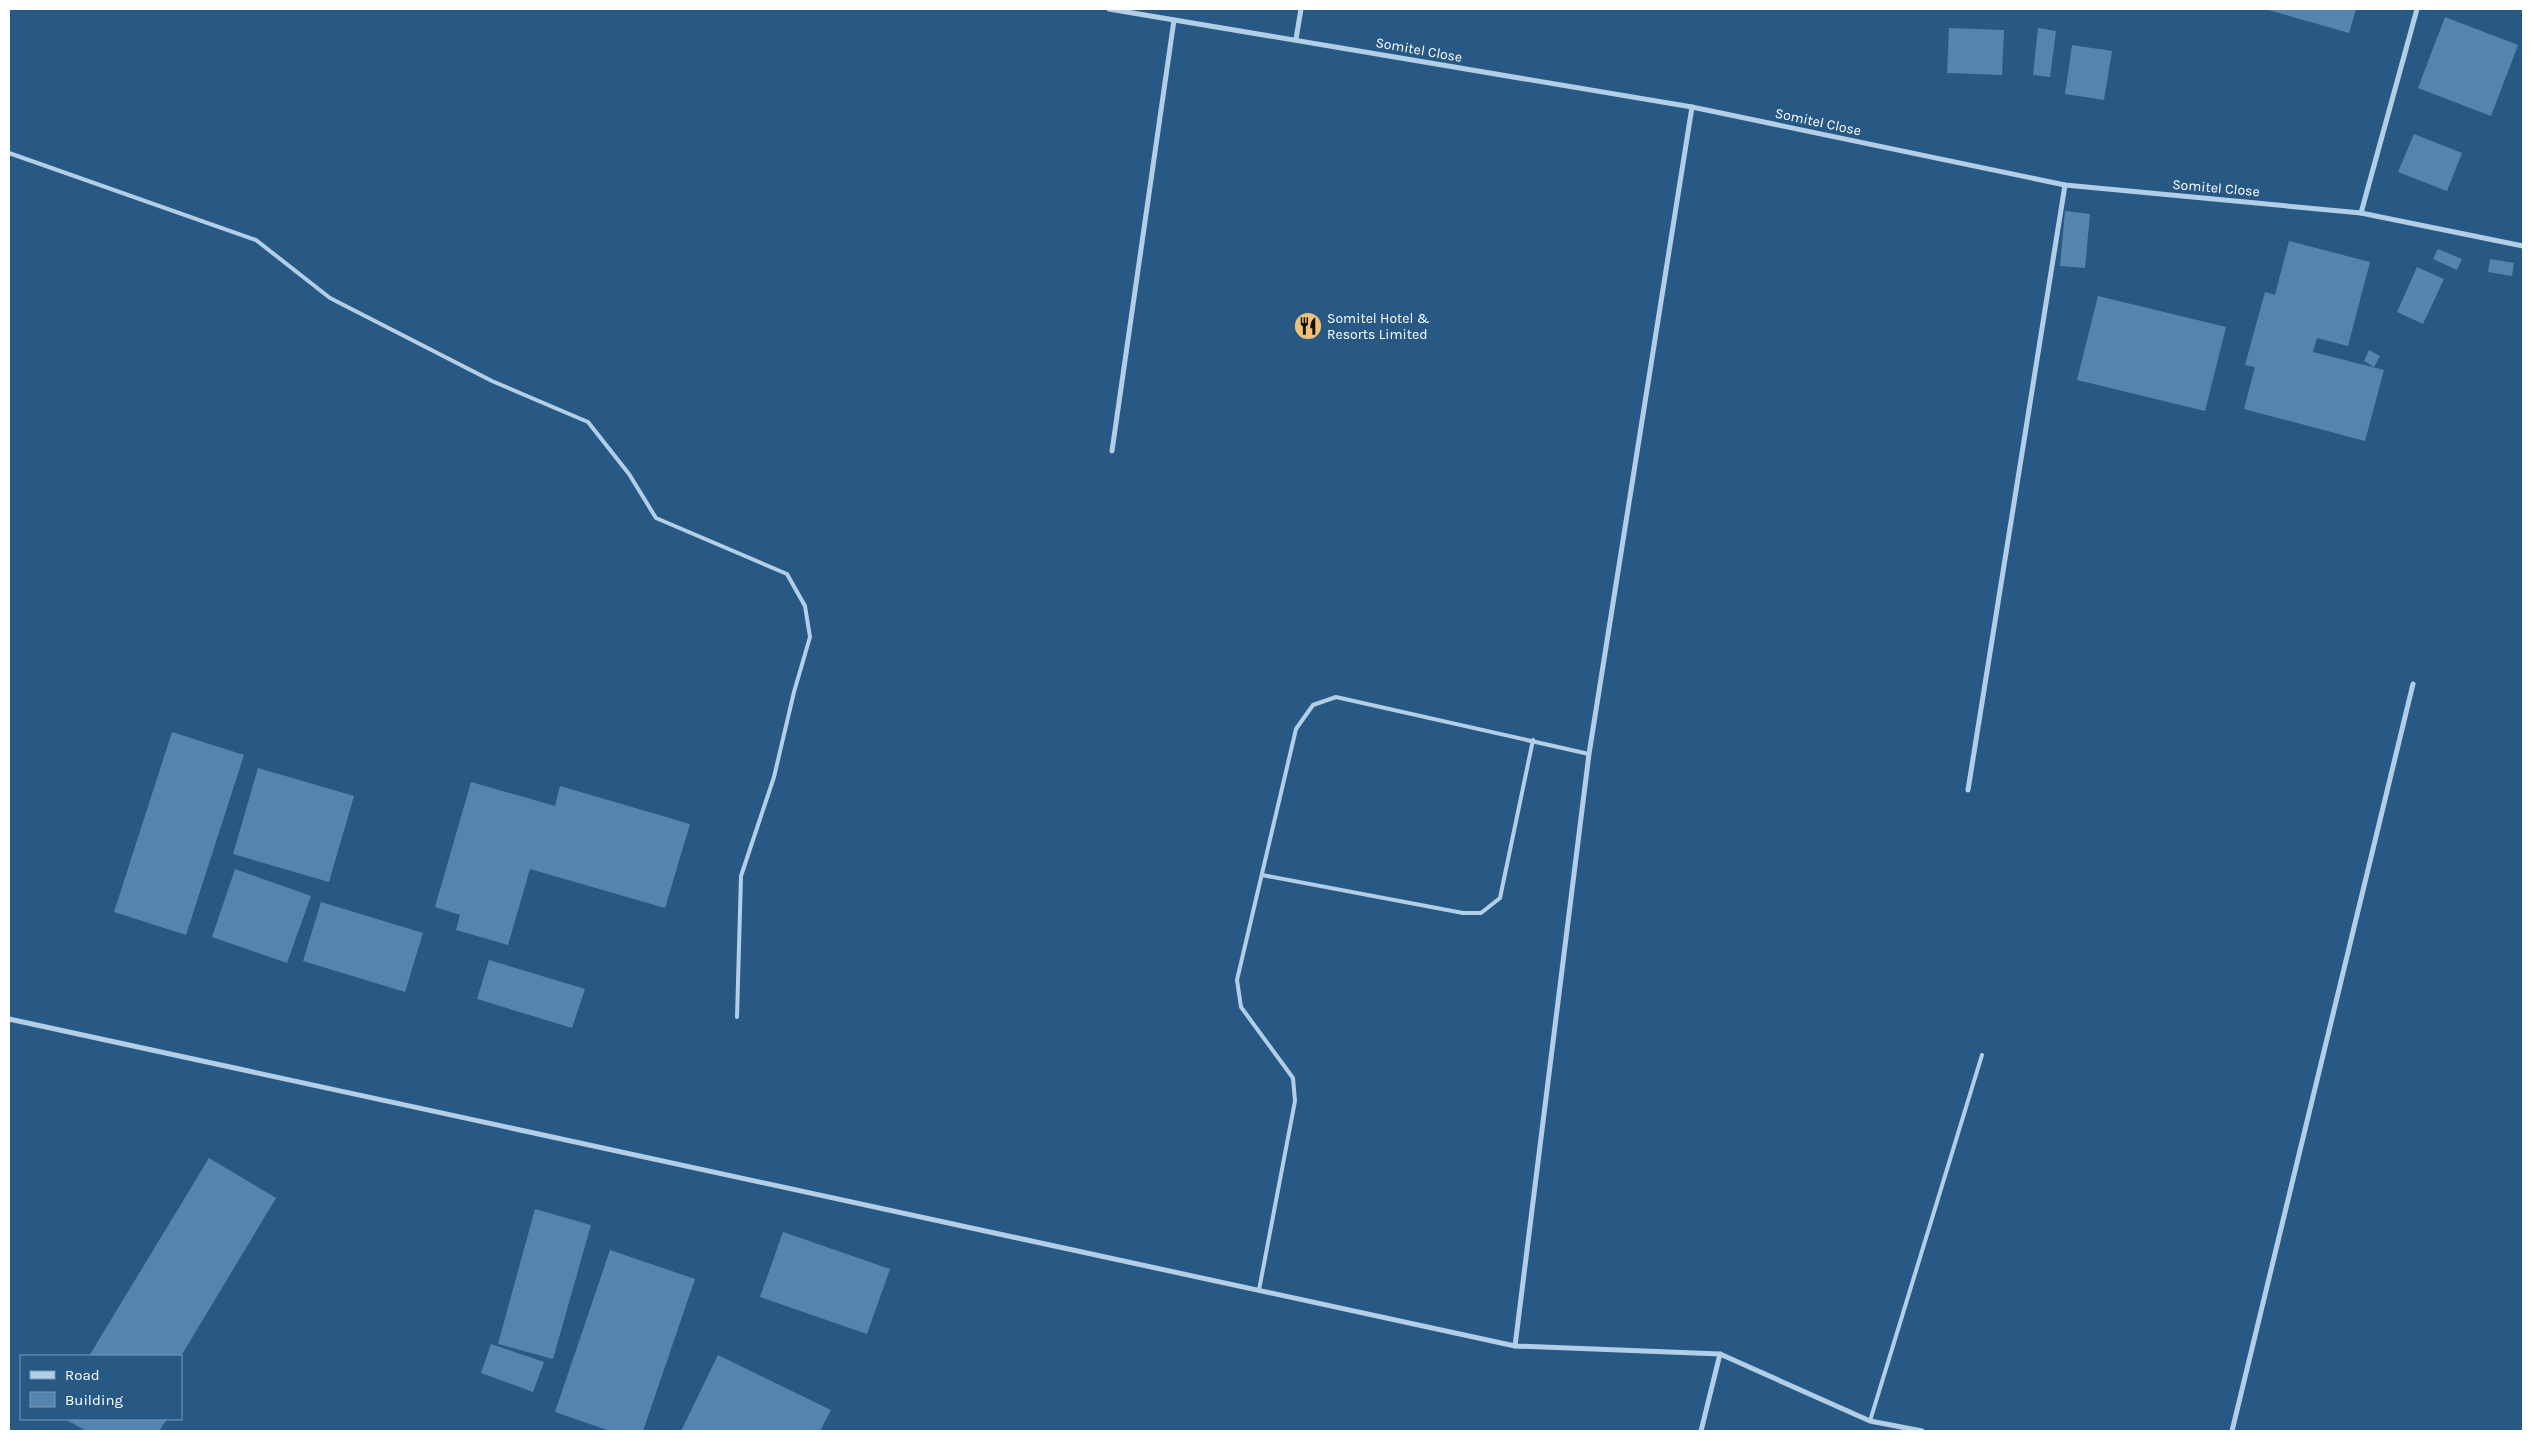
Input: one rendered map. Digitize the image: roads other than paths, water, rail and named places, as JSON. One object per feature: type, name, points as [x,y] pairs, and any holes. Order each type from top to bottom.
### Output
[{"type":"street","name":"Somitel Close","points":[[1109,9],[1296,39],[1692,108],[2065,185],[2361,213],[2523,246]]},
{"type":"street","points":[[1296,39],[1302,9]]},
{"type":"street","points":[[2361,213],[2417,9]]},
{"type":"street","points":[[1112,451],[1174,20]]},
{"type":"street","points":[[1515,1346],[1589,754],[1692,108]]},
{"type":"street","points":[[1968,790],[2065,185]]},
{"type":"street","points":[[2232,1431],[2413,684]]},
{"type":"street","points":[[9,1019],[1515,1346],[1720,1354],[1870,1421],[1922,1431]]},
{"type":"street","points":[[1701,1431],[1720,1354]]},
{"type":"lane","points":[[9,153],[256,240],[330,298],[492,381],[588,422],[629,474],[656,518],[787,574],[805,606],[810,636],[774,777],[741,876],[737,1017]]},
{"type":"lane","points":[[1259,1290],[1295,1100],[1293,1078],[1241,1007],[1237,980],[1296,729],[1313,705],[1336,696],[1589,754]]},
{"type":"lane","points":[[1262,875],[1464,912],[1481,913],[1500,898],[1533,740]]},
{"type":"lane","points":[[1870,1421],[1982,1055]]},
{"type":"place","name":"Somitel Hotel & Resorts Limited","points":[[1308,326]]}]
